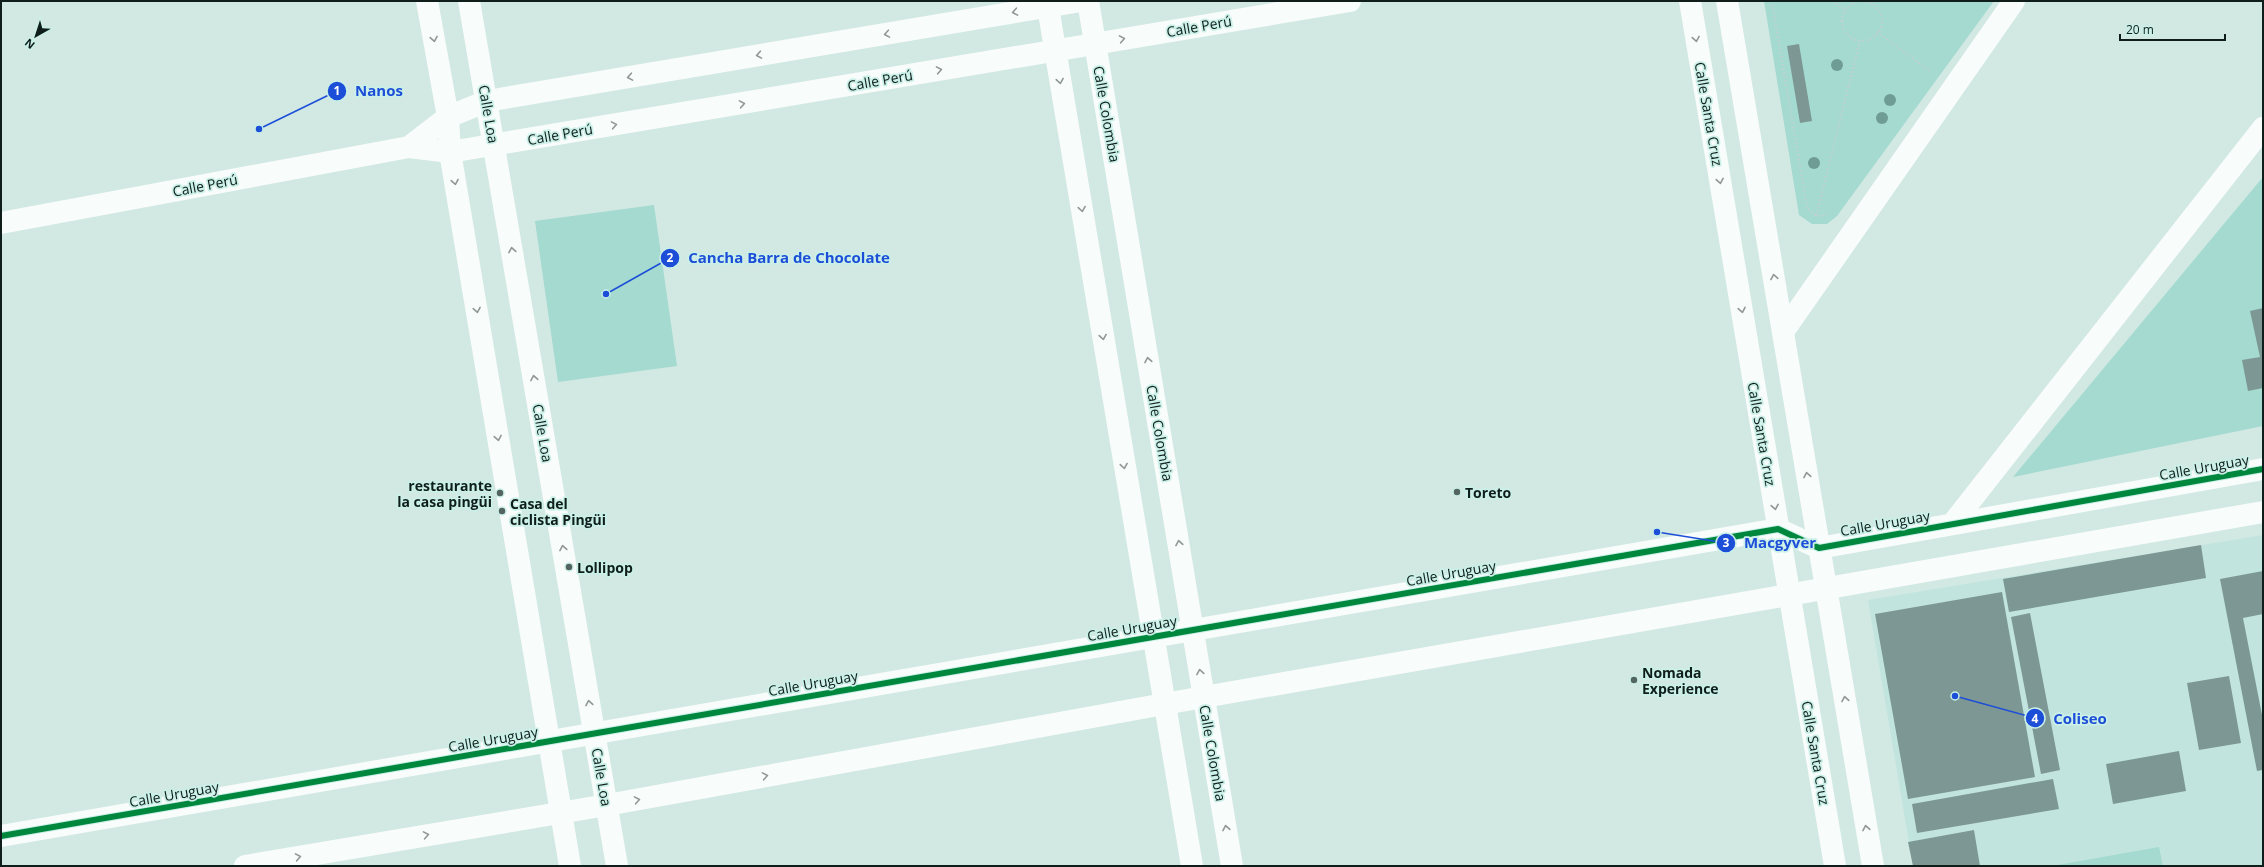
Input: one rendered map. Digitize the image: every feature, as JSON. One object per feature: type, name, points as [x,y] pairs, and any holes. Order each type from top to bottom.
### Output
[{"type":"street","points":[[427,1],[448,117],[450,152],[570,866]]},
{"type":"street","name":"Calle Loa","points":[[469,1],[617,866]]},
{"type":"street","name":"Calle Perú","points":[[409,147],[448,117],[487,101],[1048,4],[1081,1]]},
{"type":"street","name":"Calle Colombia","points":[[1088,1],[1232,866]]},
{"type":"street","name":"Calle Perú","points":[[1,223],[409,147],[450,152],[1350,1]]},
{"type":"street","name":"Calle Santa Cruz","points":[[1690,1],[1835,866]]},
{"type":"street","points":[[1727,1],[1873,866]]},
{"type":"street","points":[[1783,332],[2014,1]]},
{"type":"street","points":[[1048,4],[1192,866]]},
{"type":"street","points":[[1953,523],[2263,128]]},
{"type":"street","name":"Calle Uruguay","points":[[1819,548],[2263,469]]},
{"type":"street","points":[[245,866],[607,805],[1164,704],[2263,512]]},
{"type":"street","points":[[1778,529],[1819,548]]},
{"type":"street","name":"Calle Uruguay","points":[[1,836],[1778,529]]},
{"type":"path","points":[[1772,1],[1807,208]]},
{"type":"path","points":[[1833,1],[1846,10]]},
{"type":"path","points":[[1862,1],[1874,5],[1879,10],[1881,25],[1872,38],[1860,41],[1851,39],[1842,28],[1842,21],[1846,10],[1854,3],[1862,1]]},
{"type":"path","points":[[1877,32],[1933,73]]},
{"type":"path","points":[[1816,216],[1860,41]]},
{"type":"shaded area","points":[[2263,535],[2263,866],[1913,866],[1868,600]]},
{"type":"green space","points":[[1764,1],[1994,1],[1837,216],[1827,224],[1812,224],[1799,215]]},
{"type":"green space","points":[[2263,177],[2263,426],[2013,477]]},
{"type":"green space","points":[[654,205],[677,366],[558,382],[535,221]]},
{"type":"green space","points":[[2159,847],[2163,866],[2052,866]]},
{"type":"building","points":[[1799,44],[1812,121],[1800,123],[1787,46]]},
{"type":"building","points":[[2263,308],[2263,388],[2248,391],[2242,360],[2260,357],[2250,311]]},
{"type":"building","points":[[2201,545],[2206,578],[2009,612],[2003,579]]},
{"type":"building","points":[[2263,571],[2263,614],[2243,618],[2263,720],[2263,770],[2257,771],[2220,579]]},
{"type":"building","points":[[2002,592],[2035,777],[1908,799],[1875,614]]},
{"type":"building","points":[[2030,613],[2060,770],[2041,774],[2011,617]]},
{"type":"building","points":[[2229,676],[2241,743],[2199,750],[2187,683]]},
{"type":"building","points":[[2179,751],[2186,791],[2113,804],[2106,764]]},
{"type":"building","points":[[2053,779],[2059,809],[1917,833],[1912,804]]},
{"type":"building","points":[[1974,830],[1980,866],[1913,866],[1908,842]]},
{"type":"cycle path","points":[[1,836],[1778,529],[1819,548],[2263,469]]},
{"type":"place","name":"Nanos","points":[[259,129]]},
{"type":"place","name":"Cancha Barra de Chocolate","points":[[606,294]]},
{"type":"place","name":"Toreto","points":[[1457,492]]},
{"type":"place","name":"restaurante la casa pingüi","points":[[500,493]]},
{"type":"place","name":"Casa del ciclista Pingüi","points":[[502,511]]},
{"type":"place","name":"Macgyver","points":[[1657,532]]},
{"type":"place","name":"Lollipop","points":[[569,567]]},
{"type":"place","name":"Nomada Experience","points":[[1634,680]]},
{"type":"place","name":"Coliseo","points":[[1955,696]]}]
